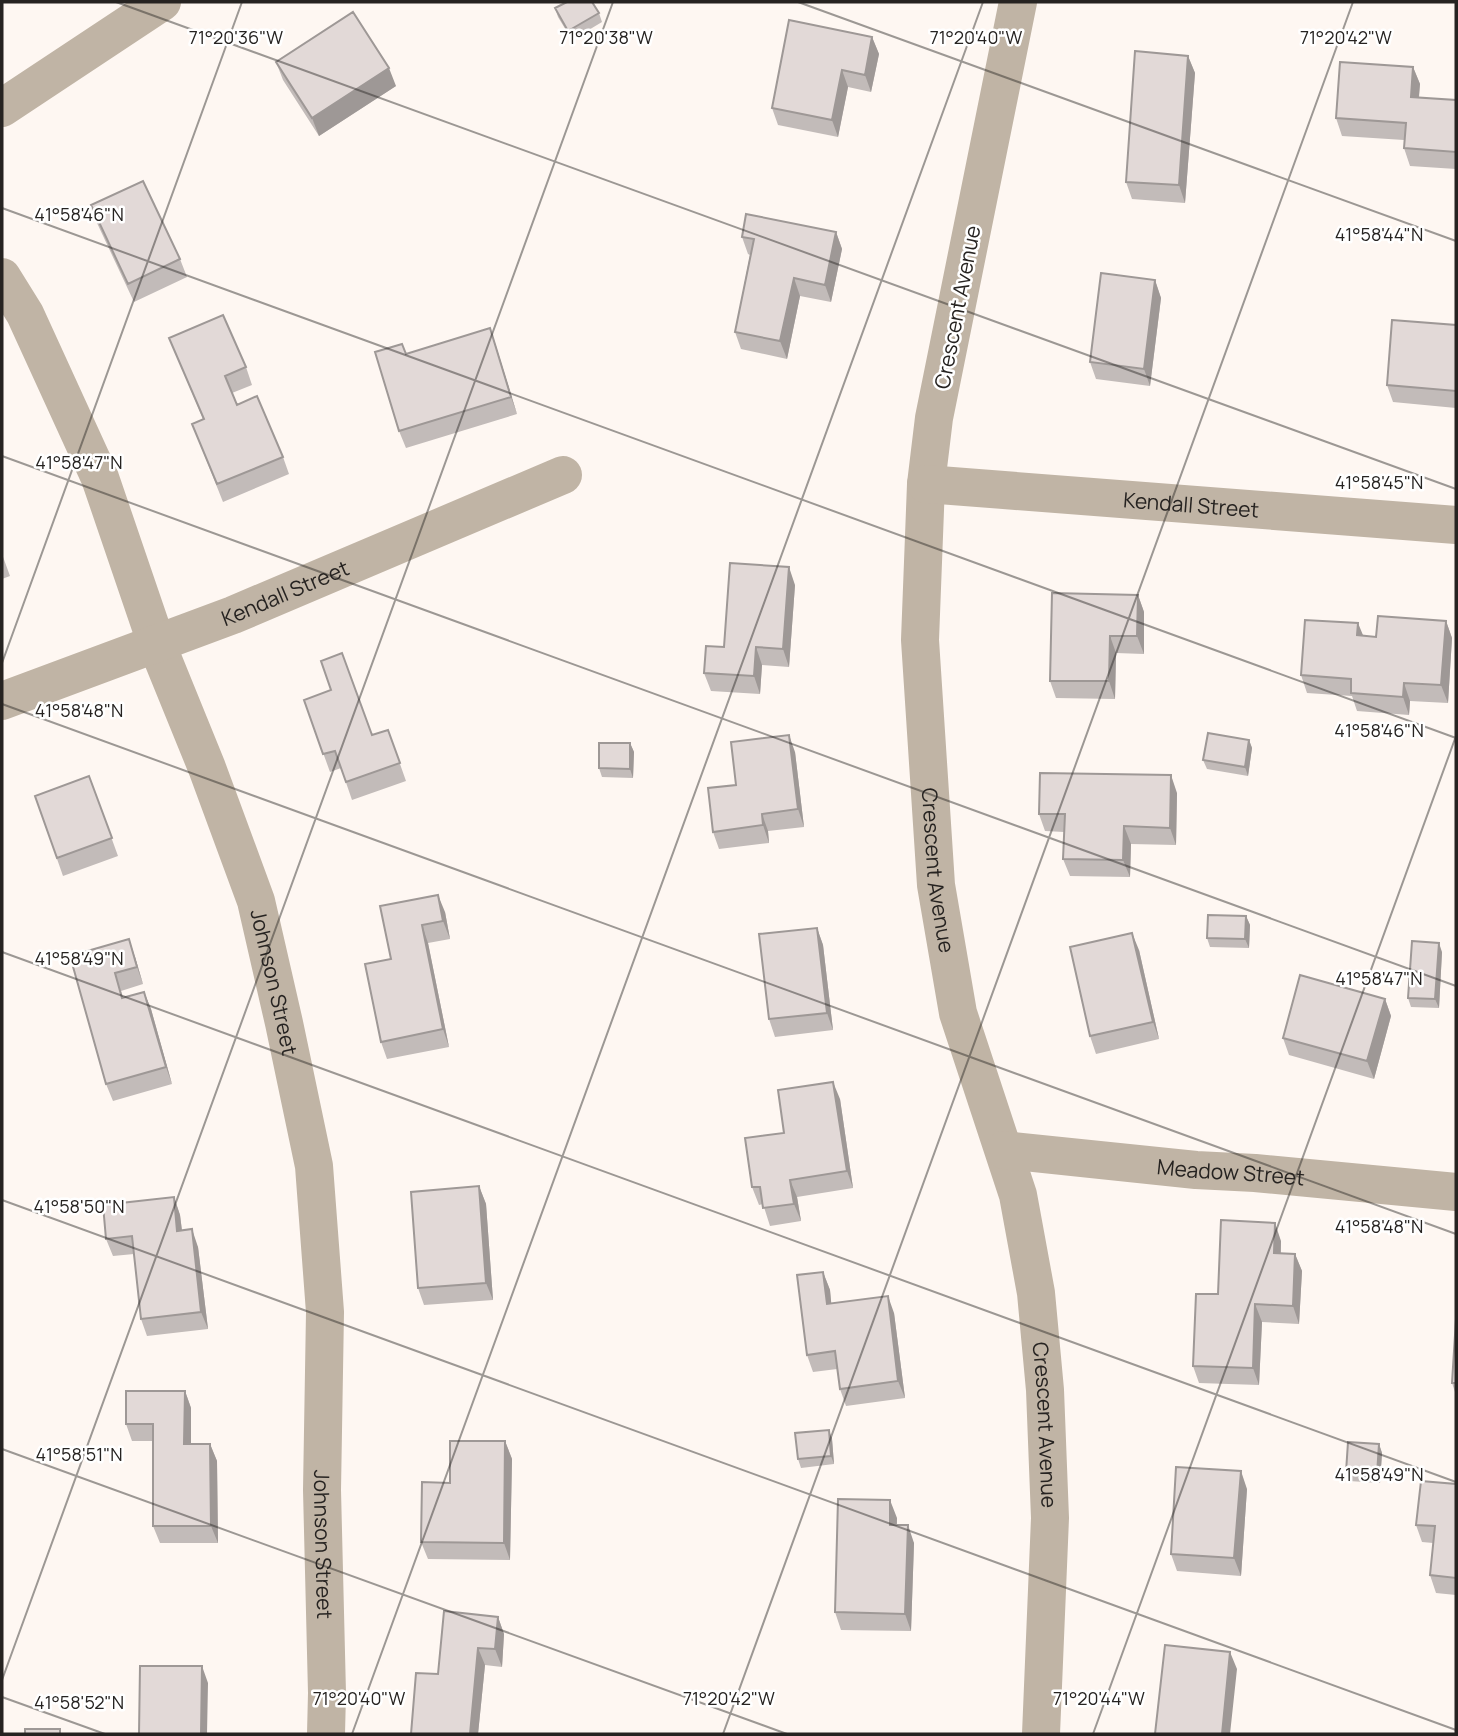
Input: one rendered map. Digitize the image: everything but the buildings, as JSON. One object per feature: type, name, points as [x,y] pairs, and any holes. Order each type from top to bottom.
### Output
[{"type":"street","points":[[2,108],[162,2]]},
{"type":"street","name":"Crescent Avenue","points":[[1018,2],[934,418],[926,484],[920,640],[936,886],[958,1013],[1018,1195],[1036,1293],[1045,1390],[1050,1518],[1041,1734]]},
{"type":"street","name":"Johnson Street","points":[[2,277],[24,314],[100,478],[157,645],[207,768],[256,901],[314,1166],[325,1312],[322,1490],[326,1734]]},
{"type":"street","name":"Kendall Street","points":[[2,701],[246,610],[563,475]]},
{"type":"street","name":"Kendall Street","points":[[926,484],[1456,525]]},
{"type":"street","name":"Meadow Street","points":[[1004,1150],[1196,1170],[1456,1192]]}]
